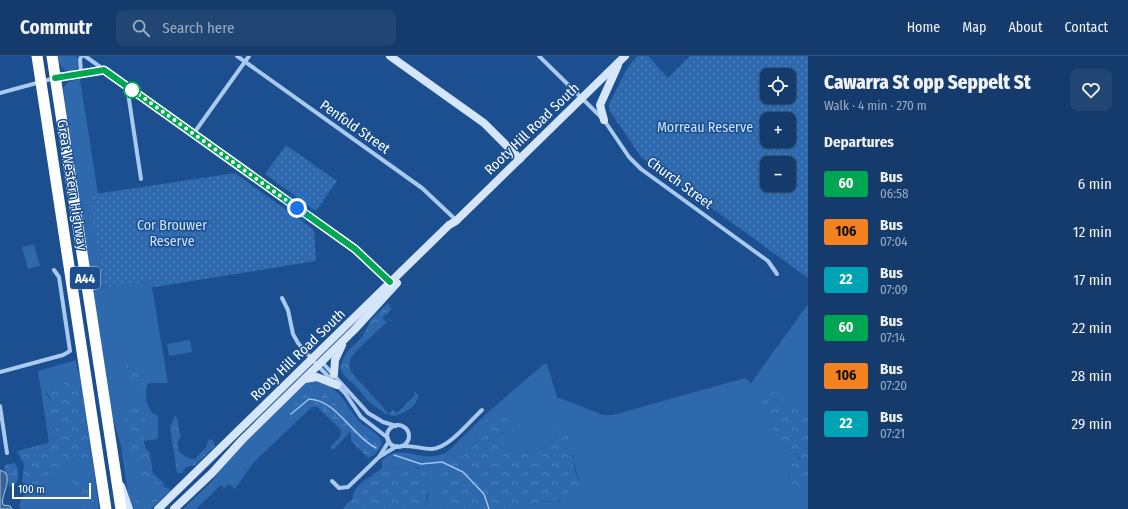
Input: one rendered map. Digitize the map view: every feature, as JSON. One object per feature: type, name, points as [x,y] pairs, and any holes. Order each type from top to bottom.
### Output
[{"type":"highway","name":"Great Western Highway","points":[[37,56],[106,509]]},
{"type":"highway","name":"Great Western Highway","points":[[52,56],[121,509]]},
{"type":"main road","points":[[390,56],[484,123],[520,159]]},
{"type":"main road","points":[[604,120],[600,110],[600,105],[623,58]]},
{"type":"main road","name":"Rooty Hill Road South","points":[[158,509],[313,359],[453,228],[456,221],[623,58]]},
{"type":"main road","name":"Rooty Hill Road South","points":[[174,509],[212,473],[242,440],[345,339],[392,284]]},
{"type":"main road","points":[[334,374],[334,360],[345,339]]},
{"type":"main road","points":[[305,379],[316,377],[337,385]]},
{"type":"main road","points":[[116,477],[129,509]]},
{"type":"street","points":[[81,74],[80,59],[84,56],[355,249],[392,284]]},
{"type":"street","name":"Penfold Street","points":[[237,56],[422,188],[456,221]]},
{"type":"street","points":[[194,133],[248,56]]},
{"type":"street","name":"Church Street","points":[[539,56],[604,120],[629,157],[641,169],[768,260],[777,274]]},
{"type":"street","points":[[0,93],[55,78],[104,70]]},
{"type":"street","points":[[127,86],[141,179]]},
{"type":"street","points":[[0,372],[68,354],[70,348],[59,277],[54,270]]},
{"type":"street","points":[[282,298],[288,310],[293,334],[298,343],[313,359],[334,374],[368,413],[382,422],[404,427],[417,446]]},
{"type":"street","points":[[320,364],[348,397],[361,416],[388,439],[399,446],[417,446],[434,449],[447,444],[482,410]]},
{"type":"street","points":[[0,406],[7,453]]},
{"type":"street","points":[[379,457],[388,439],[389,431],[396,426]]},
{"type":"street","points":[[332,481],[339,488],[348,487],[379,457],[407,442],[409,435]]},
{"type":"green space","points":[[57,56],[77,56],[78,67],[71,71],[64,70]]},
{"type":"green space","name":"Morreau Reserve","points":[[637,56],[648,56],[668,78],[690,56],[808,56],[808,278],[641,157],[609,110],[609,104],[628,67]]},
{"type":"green space","points":[[80,79],[98,194],[90,195],[104,288],[153,281],[155,287],[152,287],[168,383],[150,383],[147,385],[146,399],[148,407],[158,416],[158,439],[144,441],[147,478],[171,490],[151,509],[130,509],[121,446],[111,412],[63,88],[68,82]]},
{"type":"green space","points":[[286,145],[337,181],[316,211],[265,174]]},
{"type":"green space","name":"Cor Brouwer Reserve","points":[[235,173],[314,230],[316,261],[155,287],[153,281],[104,288],[89,195]]},
{"type":"green space","points":[[34,244],[40,266],[28,269],[22,247]]},
{"type":"green space","points":[[388,303],[392,309],[382,318],[386,322],[390,319],[393,322],[389,320],[362,346],[352,356],[350,364],[351,372],[389,414],[393,410],[397,413],[415,395],[414,391],[418,395],[416,403],[410,409],[394,416],[386,414],[369,402],[343,374],[340,367],[346,353],[362,337],[371,320]]},
{"type":"green space","points":[[808,304],[808,414],[806,415],[798,408],[789,406],[770,410],[772,434],[800,461],[788,471],[789,483],[800,489],[808,489],[808,509],[516,509],[541,502],[561,501],[579,480],[573,461],[574,456],[557,431],[558,438],[538,449],[524,452],[502,450],[497,442],[497,436],[499,433],[515,436],[509,422],[478,431],[473,446],[467,454],[453,463],[443,505],[445,509],[425,509],[428,495],[419,468],[410,465],[402,465],[400,468],[379,475],[372,475],[382,468],[382,460],[390,455],[405,453],[421,456],[438,456],[447,452],[488,412],[544,364],[547,364],[557,397],[603,415],[613,415],[745,378],[751,383]]},
{"type":"green space","points":[[190,340],[192,352],[169,356],[167,344]]},
{"type":"green space","points":[[76,360],[78,371],[82,375],[99,509],[95,509],[94,497],[87,481],[75,475],[71,482],[81,493],[82,509],[21,509],[19,505],[25,492],[39,493],[54,488],[49,481],[50,478],[60,474],[69,462],[75,460],[83,469],[92,465],[82,401],[79,395],[81,387],[62,393],[50,389],[46,394],[52,403],[54,425],[57,435],[55,441],[49,443],[38,371]]},
{"type":"green space","points":[[126,364],[136,367],[142,372],[144,381],[141,390],[134,388],[124,368]]},
{"type":"green space","points":[[72,378],[80,379],[81,387],[79,395],[82,401],[92,465],[88,469],[83,469],[75,460],[69,462],[60,474],[50,478],[49,481],[54,488],[40,493],[34,491],[22,482],[24,465],[17,451],[55,441],[57,435],[47,406],[51,400],[46,390],[50,389],[62,393],[64,383]]},
{"type":"green space","points":[[316,380],[332,388],[338,393],[361,423],[375,433],[382,442],[368,436],[325,393],[312,390],[291,408],[290,411],[293,414],[305,404],[314,403],[343,431],[351,431],[333,450],[330,447],[340,437],[341,430],[317,407],[312,407],[254,462],[235,489],[229,484],[224,488],[221,485],[196,509],[183,509],[213,480],[227,460],[305,382]]},
{"type":"green space","points":[[767,388],[778,394],[780,407],[789,405],[794,398],[801,402],[801,408],[806,414],[808,414],[808,489],[800,489],[789,483],[788,471],[792,462],[800,460],[772,434],[770,411],[763,406],[758,396]]},
{"type":"green space","points":[[312,390],[325,393],[368,436],[382,442],[375,454],[368,458],[351,441],[351,431],[343,431],[314,403],[305,404],[295,413],[291,414],[290,408],[305,394]]},
{"type":"green space","points":[[147,403],[151,412],[157,417],[157,420],[150,419],[148,416],[144,417],[150,429],[145,435],[144,444],[150,453],[153,474],[164,483],[157,502],[151,502],[148,509],[136,509],[135,497],[138,496],[146,498],[150,488],[156,484],[152,480],[140,482],[139,479],[143,464],[141,453],[139,449],[134,449],[136,458],[133,460],[130,459],[126,451],[129,436],[126,430],[119,423],[124,421],[124,418],[134,424],[131,406]]},
{"type":"green space","points":[[175,415],[178,420],[181,436],[178,440],[178,449],[182,455],[190,459],[195,459],[206,447],[209,439],[213,440],[215,446],[195,465],[186,467],[182,473],[177,473],[170,427]]},
{"type":"green space","points":[[495,416],[500,416],[509,422],[515,436],[511,439],[506,437],[504,433],[499,433],[497,436],[497,442],[502,450],[524,452],[538,449],[558,438],[557,431],[560,428],[564,431],[571,443],[574,466],[580,486],[580,495],[573,499],[541,502],[516,509],[445,509],[438,488],[438,471],[441,467],[466,454],[473,446],[480,427],[484,421]]},
{"type":"green space","points":[[404,461],[425,473],[428,484],[425,509],[343,509],[348,502],[352,500],[355,490],[365,480],[370,477],[400,468]]},
{"type":"green space","points":[[14,463],[17,468],[18,480],[12,487],[9,485],[8,480],[6,480],[7,475],[4,472],[5,465]]},
{"type":"green space","points":[[75,475],[92,482],[95,509],[82,509],[81,494],[71,482],[72,477]]},
{"type":"shaded area","points":[[0,470],[6,473],[7,477],[2,502],[3,505],[10,506],[12,509],[0,509]]},
{"type":"waterway","points":[[291,414],[309,399],[319,401],[328,405],[359,435],[376,448]]},
{"type":"waterway","points":[[394,455],[421,464],[442,462],[463,472],[484,494],[489,509]]},
{"type":"bus line","name":"60","points":[[55,78],[104,70],[355,249],[390,282]]},
{"type":"route","points":[[132,90],[127,86],[297,208]]}]
